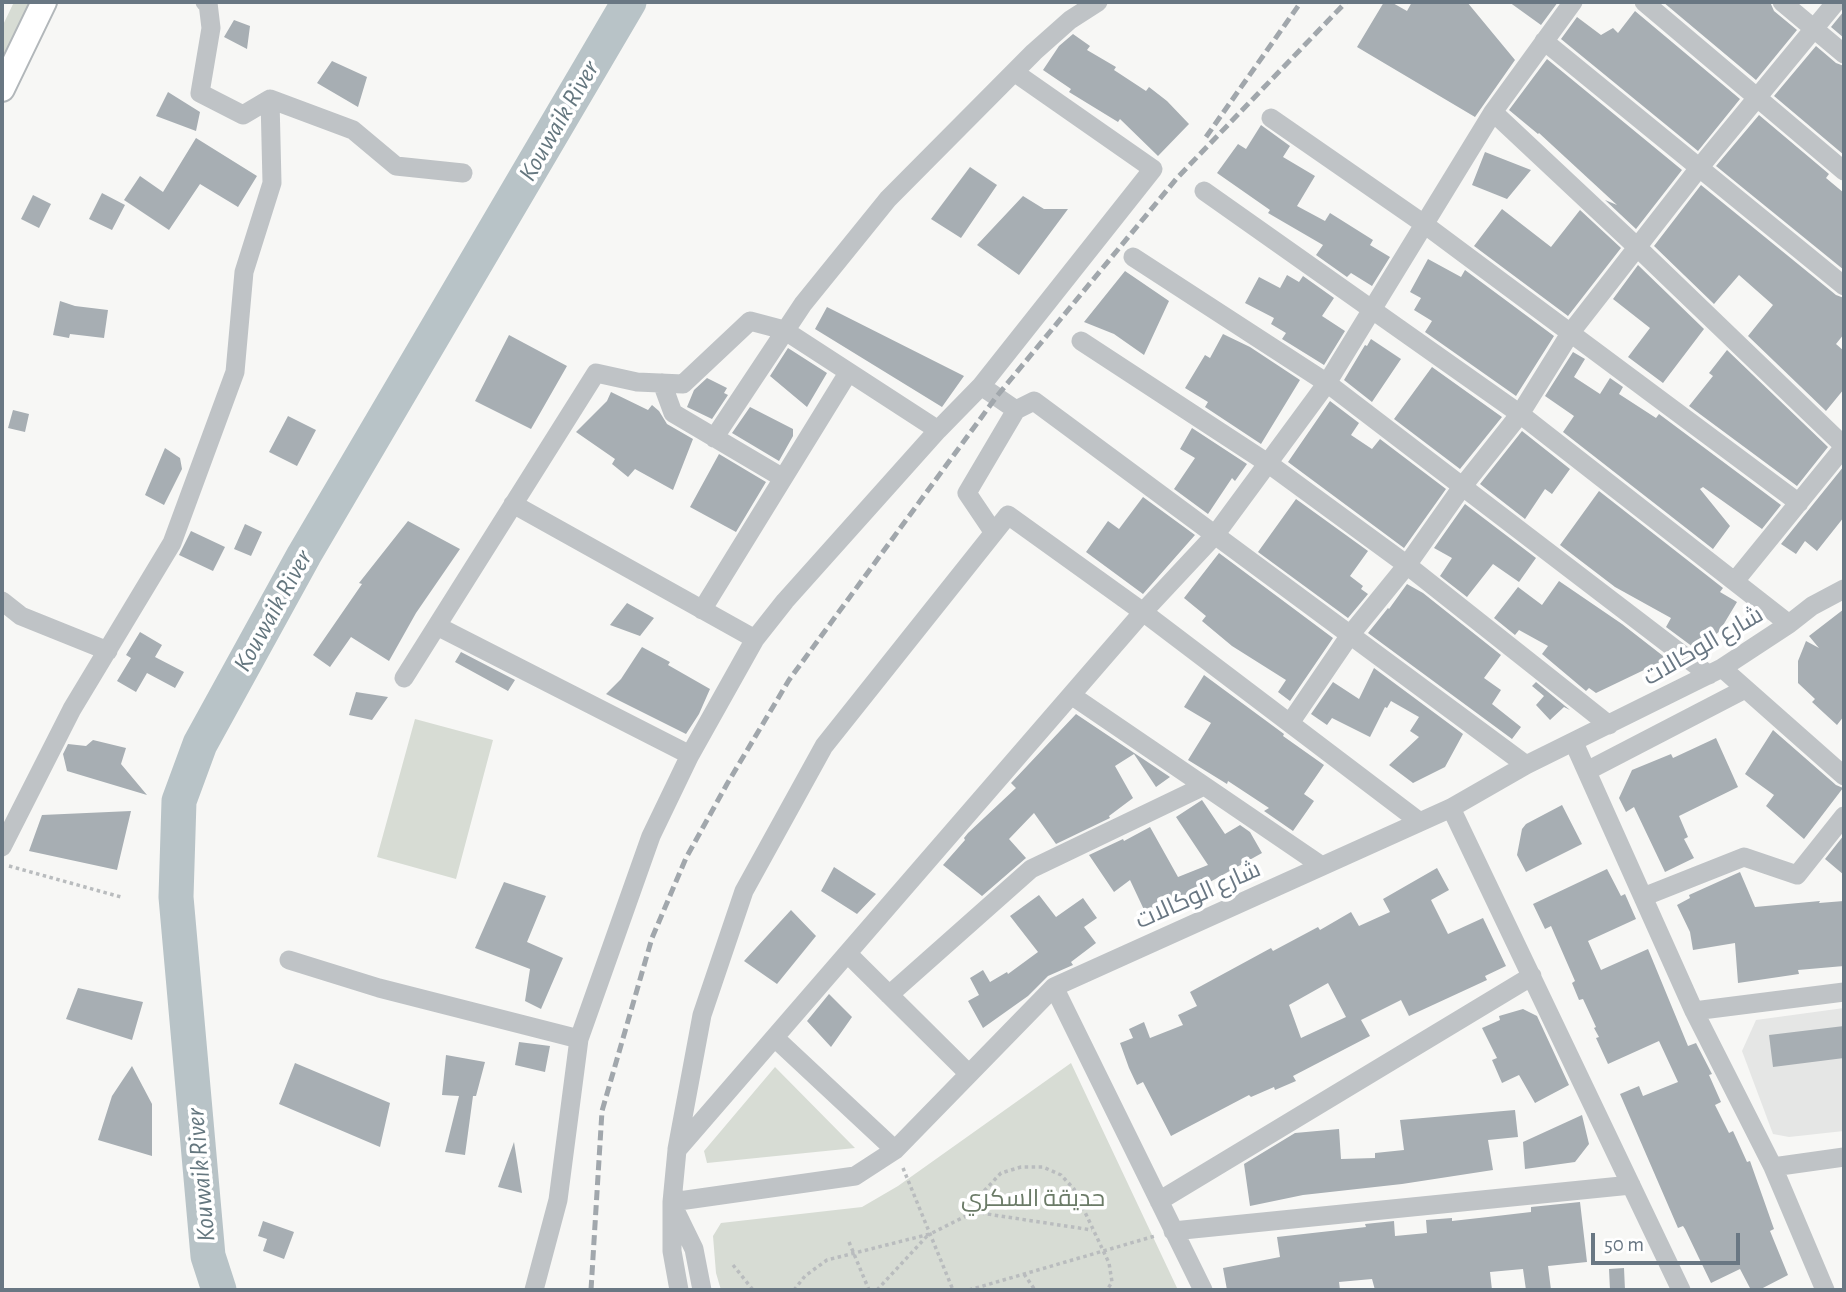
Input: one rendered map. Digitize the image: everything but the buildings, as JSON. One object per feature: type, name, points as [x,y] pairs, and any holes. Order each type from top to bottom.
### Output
[{"type":"main road","points":[[2,89],[44,2]]},
{"type":"street","points":[[205,2],[208,3],[211,28],[200,93],[243,115],[270,99]]},
{"type":"street","points":[[714,438],[783,330],[888,199],[1014,72],[1062,27],[1098,2]]},
{"type":"street","points":[[677,1150],[1143,612],[1215,535],[1327,383],[1493,112],[1573,2]]},
{"type":"street","points":[[1644,2],[1844,171]]},
{"type":"street","points":[[1782,2],[1844,54]]},
{"type":"street","points":[[1290,723],[1350,635],[1407,565],[1462,487],[1520,414],[1572,332],[1699,168],[1836,2]]},
{"type":"street","points":[[1544,41],[1844,286]]},
{"type":"street","points":[[534,1290],[558,1200],[579,1039],[651,836],[690,755],[755,639],[785,601],[938,430],[981,386],[1153,169],[1014,72]]},
{"type":"street","points":[[270,99],[353,130],[396,166],[463,173]]},
{"type":"street","points":[[2,848],[72,709],[172,543],[235,372],[244,272],[272,183],[270,99]]},
{"type":"street","points":[[1493,112],[1844,447],[1735,581]]},
{"type":"street","points":[[1271,118],[1424,223],[1799,503]]},
{"type":"street","points":[[1204,191],[1520,414],[1789,624]]},
{"type":"street","points":[[1133,257],[1327,383],[1462,487],[1716,672],[1745,689],[1844,776]]},
{"type":"street","points":[[404,678],[596,373],[637,382],[683,384],[750,321],[783,330],[938,430]]},
{"type":"street","points":[[1081,341],[1269,464],[1407,565],[1609,725]]},
{"type":"street","points":[[702,610],[848,373]]},
{"type":"street","points":[[662,383],[673,413],[783,478]]},
{"type":"street","points":[[981,386],[1016,410]]},
{"type":"street","points":[[994,533],[967,493],[1016,410],[1034,401],[1527,765]]},
{"type":"street","points":[[513,504],[755,639]]},
{"type":"street","points":[[679,1290],[672,1251],[672,1202],[677,1150],[702,1016],[744,891],[824,746],[1008,515],[1143,612],[1420,822]]},
{"type":"street","name":"شارع الوكالات","points":[[672,1202],[855,1176],[895,1150],[1054,987],[1451,807],[1527,765],[1716,672],[1812,606],[1844,589]]},
{"type":"street","points":[[2,601],[22,616],[108,651]]},
{"type":"street","points":[[437,625],[690,755]]},
{"type":"street","points":[[1587,771],[1745,689]]},
{"type":"street","points":[[1071,695],[1322,866]]},
{"type":"street","points":[[1574,743],[1694,1011],[1773,1167],[1825,1290]]},
{"type":"street","points":[[889,995],[1031,869],[1204,786]]},
{"type":"street","points":[[1451,807],[1681,1290]]},
{"type":"street","points":[[1643,897],[1744,857],[1797,875],[1844,816]]},
{"type":"street","points":[[848,954],[968,1073]]},
{"type":"street","points":[[289,960],[379,988],[579,1039]]},
{"type":"street","points":[[1159,1200],[1532,976]]},
{"type":"street","points":[[1054,987],[1203,1290]]},
{"type":"street","points":[[1694,1011],[1844,992]]},
{"type":"street","points":[[775,1038],[895,1150]]},
{"type":"street","points":[[1773,1167],[1844,1157]]},
{"type":"street","points":[[1174,1231],[1631,1185]]},
{"type":"street","points":[[672,1202],[694,1249],[702,1290]]},
{"type":"path","points":[[2,865],[121,897]]},
{"type":"path","points":[[895,1150],[953,1290]]},
{"type":"path","points":[[974,1212],[984,1191],[1001,1173],[1021,1167],[1043,1167],[1061,1175],[1073,1189],[1109,1263],[1112,1282],[1117,1290]]},
{"type":"path","points":[[793,1290],[805,1276],[827,1261],[930,1234],[974,1212],[1092,1230]]},
{"type":"path","points":[[969,1290],[1174,1231]]},
{"type":"path","points":[[877,1290],[930,1234]]},
{"type":"path","points":[[849,1242],[869,1290]]},
{"type":"path","points":[[733,1265],[753,1290]]},
{"type":"path","points":[[1024,1274],[1035,1290]]},
{"type":"path","points":[[1107,1290],[1112,1282]]},
{"type":"shaded area","points":[[1844,1008],[1844,1131],[1789,1137],[1773,1134],[1742,1051],[1756,1020]]},
{"type":"green space","points":[[14,2],[32,2],[2,62],[2,27]]},
{"type":"green space","points":[[415,719],[493,740],[456,879],[377,857]]},
{"type":"green space","name":"حديقة السكري","points":[[1071,1063],[1178,1290],[721,1290],[716,1273],[713,1236],[721,1223],[862,1207],[898,1186]]},
{"type":"green space","points":[[775,1067],[855,1148],[707,1163],[704,1151]]},
{"type":"waterway","name":"Kouwaik River","points":[[219,1290],[208,1256],[176,897],[179,801],[200,744],[304,555],[629,2]]},
{"type":"railway","points":[[1206,137],[1301,2]]},
{"type":"railway","points":[[591,1290],[602,1111],[652,938],[686,858],[727,784],[789,680],[997,396],[1177,178],[1346,2]]}]
